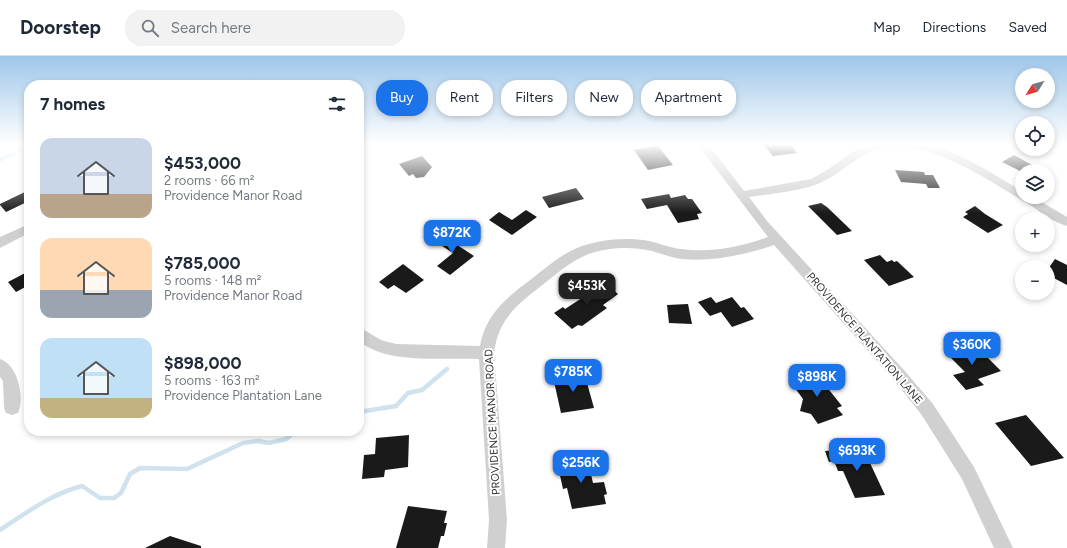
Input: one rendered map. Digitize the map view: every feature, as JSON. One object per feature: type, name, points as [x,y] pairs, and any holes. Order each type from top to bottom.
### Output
[{"type":"street","name":"PROVIDENCE PLANTATION LANE","points":[[719,167],[777,239],[898,374],[927,409],[968,473],[1004,548]]},
{"type":"street","points":[[741,196],[818,181],[840,167]]},
{"type":"street","points":[[972,167],[1015,191]]},
{"type":"street","points":[[1037,204],[1067,222]]},
{"type":"street","points":[[0,243],[24,231]]},
{"type":"street","name":"PROVIDENCE MANOR ROAD","points":[[496,548],[498,520],[486,353],[489,336],[503,310],[569,259],[588,249],[605,244],[648,246],[680,254],[702,254],[749,248],[777,239]]},
{"type":"street","points":[[364,337],[370,342],[394,350],[410,352],[486,353]]},
{"type":"street","points":[[0,365],[11,379],[12,408]]},
{"type":"building","points":[[401,167],[432,167],[424,177],[416,178],[413,174],[409,176]]},
{"type":"building","points":[[646,167],[663,167],[648,170]]},
{"type":"building","points":[[895,170],[924,172],[925,175],[933,175],[940,188],[928,188],[926,184],[901,182]]},
{"type":"building","points":[[576,188],[584,199],[549,208],[542,197]]},
{"type":"building","points":[[24,192],[24,203],[6,212],[0,204]]},
{"type":"building","points":[[669,194],[671,198],[685,195],[688,199],[692,199],[702,213],[697,214],[699,219],[678,223],[667,205],[647,209],[641,199]]},
{"type":"building","points":[[821,203],[852,231],[837,235],[808,206]]},
{"type":"building","points":[[975,206],[1003,225],[988,233],[963,217],[968,214],[965,212]]},
{"type":"building","points":[[526,210],[537,217],[512,235],[489,220],[499,212],[512,220]]},
{"type":"building","points":[[436,231],[474,256],[450,275],[437,266],[453,253],[431,239]]},
{"type":"building","points":[[880,255],[887,262],[892,260],[894,262],[897,261],[914,277],[889,286],[864,260]]},
{"type":"building","points":[[1054,260],[1067,265],[1067,285],[1055,279]]},
{"type":"building","points":[[403,264],[424,280],[406,293],[394,285],[388,289],[379,282]]},
{"type":"building","points":[[24,274],[24,288],[16,292],[8,282]]},
{"type":"building","points":[[605,283],[618,294],[603,305],[607,308],[582,326],[578,325],[572,329],[554,313],[563,307],[565,309]]},
{"type":"building","points":[[711,297],[716,303],[732,297],[741,308],[744,307],[754,319],[732,327],[721,312],[710,316],[698,302]]},
{"type":"building","points":[[688,304],[692,324],[669,323],[667,305]]},
{"type":"building","points":[[973,343],[1001,371],[978,379],[984,385],[966,390],[953,375],[965,372],[946,353]]},
{"type":"building","points":[[814,371],[842,406],[837,408],[843,415],[818,424],[811,414],[800,411],[803,399],[789,380]]},
{"type":"building","points":[[584,372],[594,408],[561,413],[553,377]]},
{"type":"building","points":[[1026,415],[1064,458],[1031,466],[995,423]]},
{"type":"building","points":[[409,435],[408,467],[385,470],[384,477],[362,479],[364,455],[375,454],[376,438]]},
{"type":"building","points":[[863,448],[885,495],[855,498],[843,471],[838,471],[834,461],[829,462],[825,451]]},
{"type":"building","points":[[587,457],[593,483],[604,482],[607,494],[604,495],[606,504],[572,509],[567,488],[563,489],[557,462]]},
{"type":"building","points":[[408,506],[447,511],[444,523],[447,523],[444,536],[441,536],[438,548],[396,548]]},
{"type":"building","points":[[170,536],[201,546],[201,548],[145,548]]},
{"type":"waterway","points":[[364,411],[396,406],[408,393],[422,390],[447,369]]},
{"type":"waterway","points":[[0,530],[49,499],[71,489],[82,486],[100,498],[114,498],[121,493],[130,474],[140,468],[187,469],[243,443],[258,441],[269,443],[286,439],[290,436]]}]
